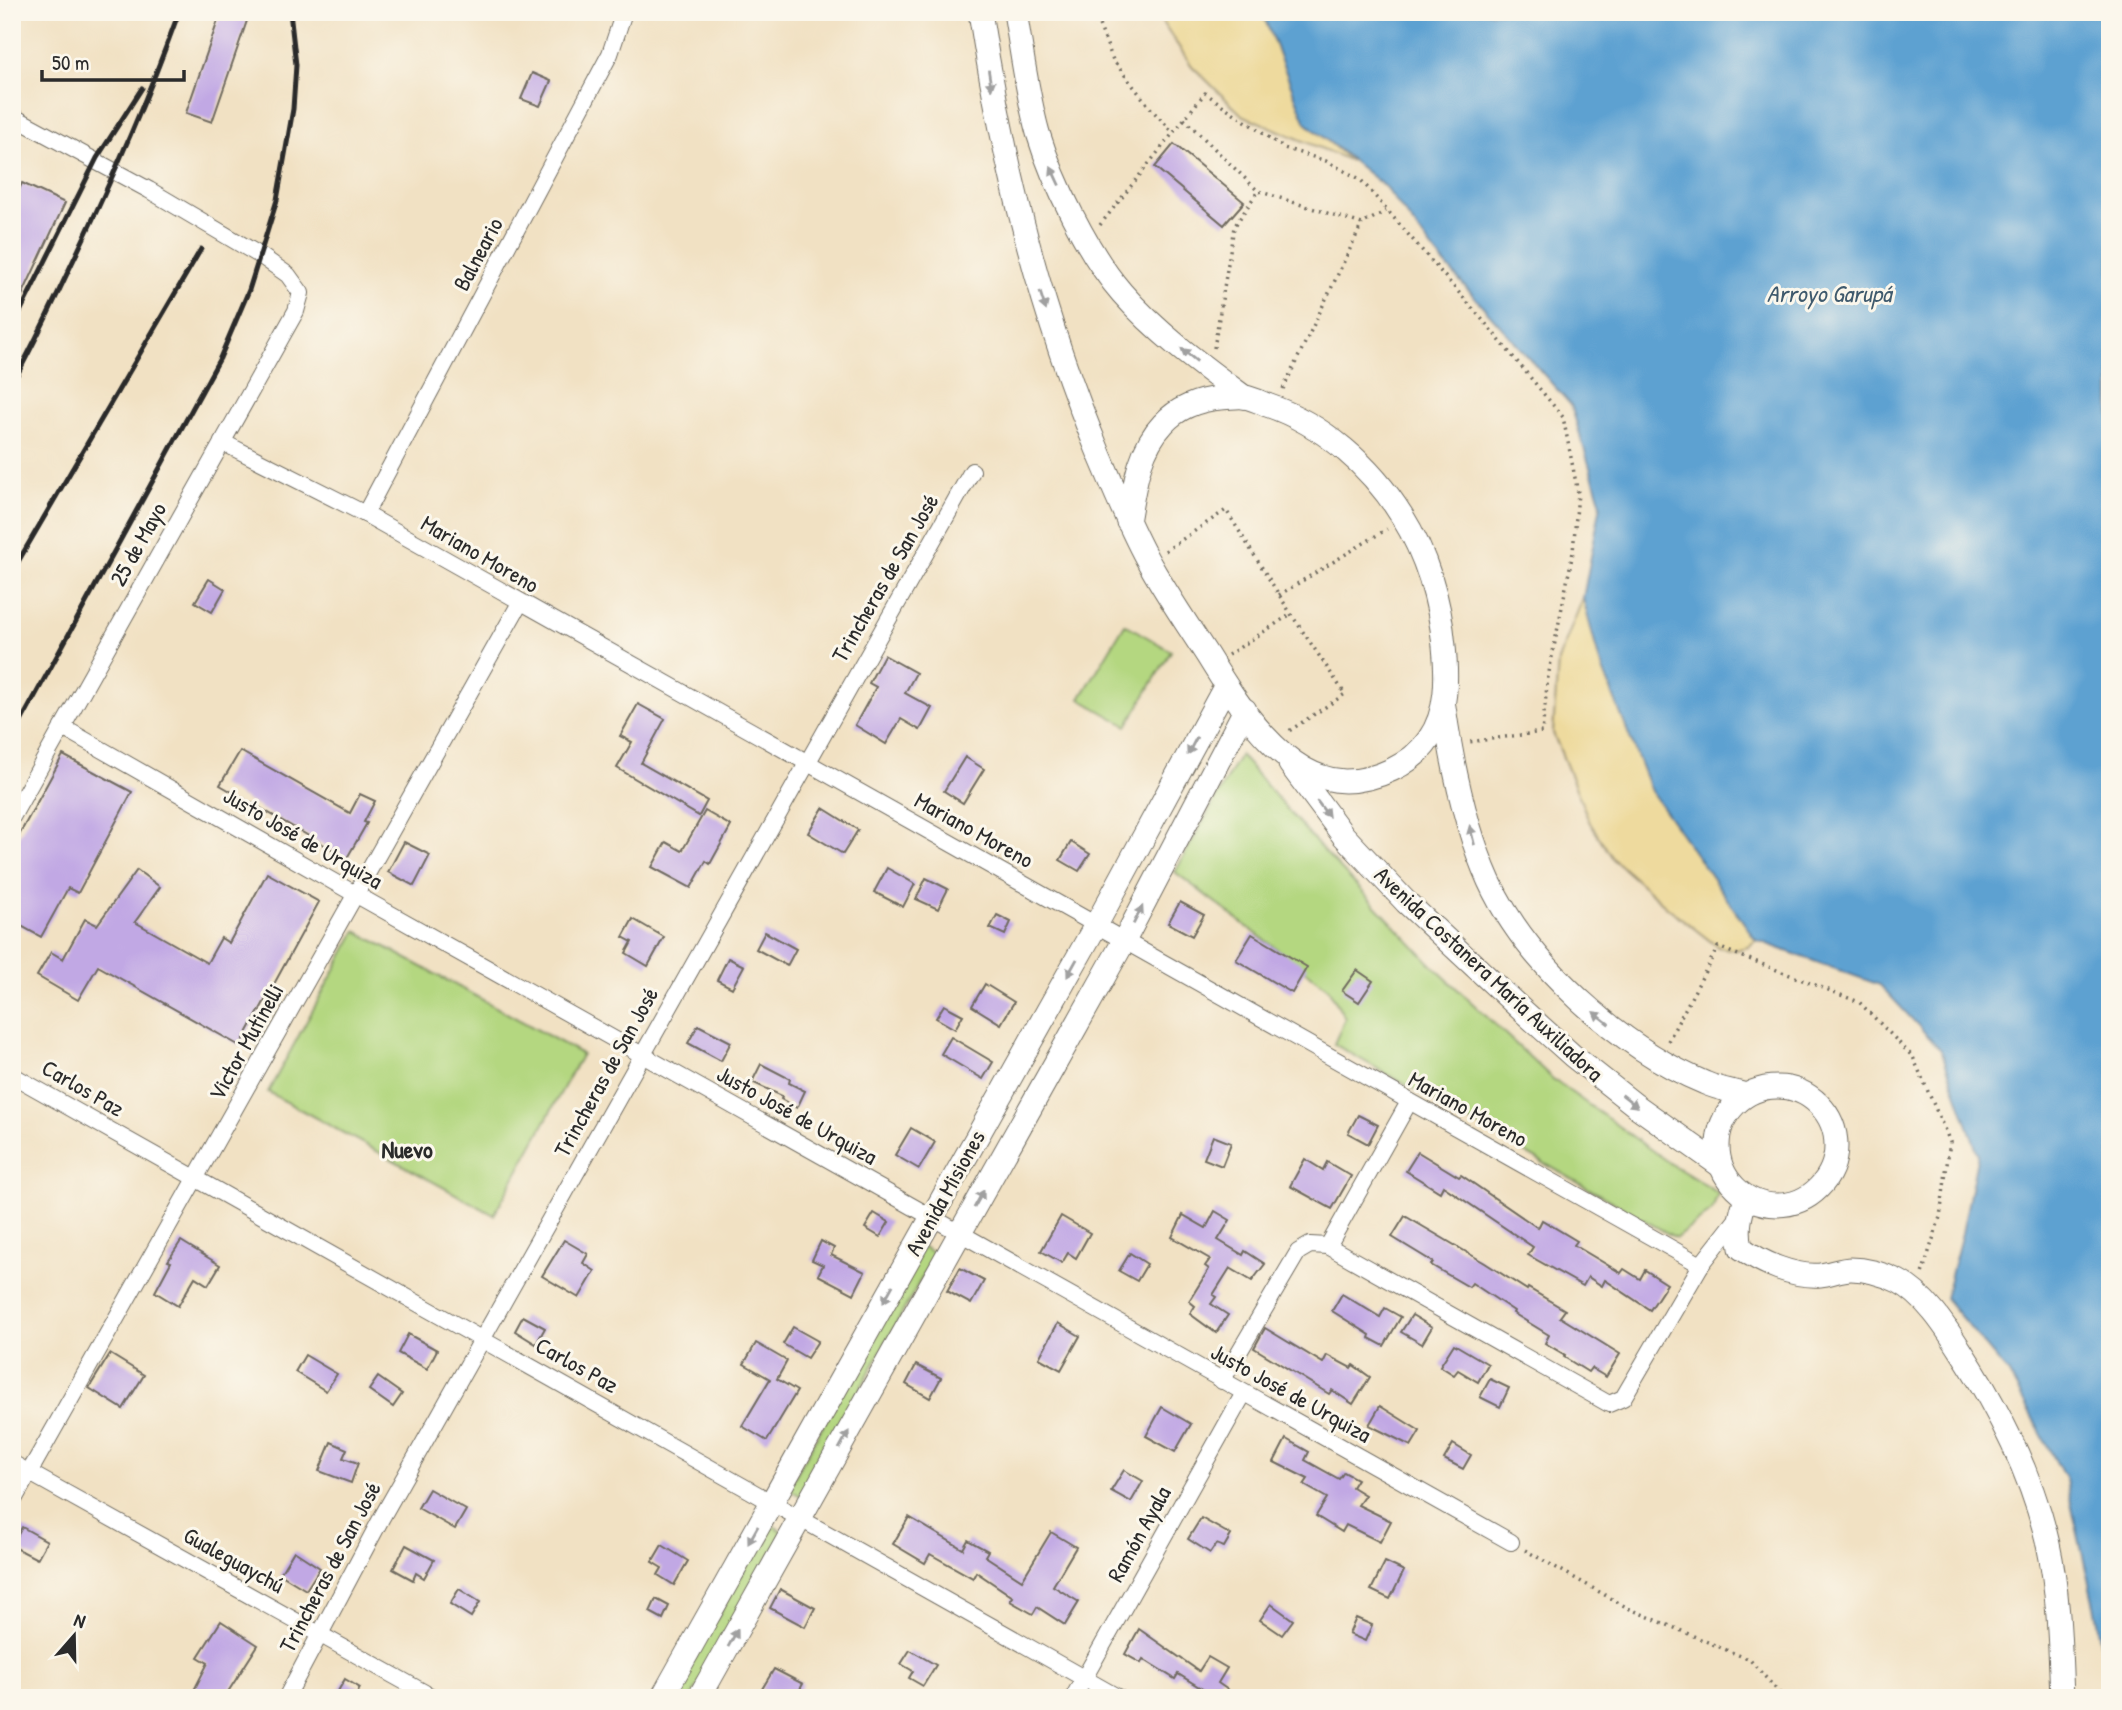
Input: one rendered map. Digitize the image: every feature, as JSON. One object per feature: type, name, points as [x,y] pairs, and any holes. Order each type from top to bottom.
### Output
[{"type":"main road","points":[[980,12],[994,106],[1034,271],[1070,386],[1128,522]]},
{"type":"main road","points":[[1015,12],[1038,132],[1051,169],[1087,241],[1120,291],[1155,327],[1244,397],[1290,413],[1336,442],[1369,471],[1404,519],[1435,591],[1443,627],[1446,662],[1444,706],[1426,744],[1404,763],[1378,776],[1356,781],[1332,781],[1310,771],[1277,749]]},
{"type":"main road","points":[[1128,522],[1141,461],[1163,424],[1185,406],[1208,399],[1244,397]]},
{"type":"main road","name":"Avenida Costanera María Auxiliadora","points":[[1128,522],[1149,562],[1225,687],[1343,835],[1406,902],[1573,1056],[1635,1105],[1721,1166]]},
{"type":"main road","name":"Avenida Misiones","points":[[662,1698],[1096,925],[1225,687]]},
{"type":"main road","name":"Avenida Costanera María Auxiliadora","points":[[1444,706],[1450,745],[1475,847],[1489,882],[1509,919],[1557,979],[1600,1018],[1658,1058],[1706,1084],[1746,1095]]},
{"type":"main road","name":"Avenida Misiones","points":[[699,1698],[1124,941],[1245,710]]},
{"type":"main road","points":[[1743,1206],[1784,1206],[1803,1201],[1819,1190],[1830,1175],[1837,1156],[1837,1137],[1831,1118],[1819,1103],[1803,1092],[1784,1087],[1764,1088],[1746,1095],[1731,1108],[1721,1126],[1717,1146],[1721,1166],[1743,1206],[1738,1233],[1741,1248],[1754,1257],[1793,1272],[1818,1275],[1851,1269],[1896,1280],[1916,1292],[1950,1334],[1980,1381],[2012,1442],[2036,1499],[2049,1547],[2059,1634],[2062,1698]]},
{"type":"street","name":"Balneario","points":[[365,514],[610,54],[624,12]]},
{"type":"street","name":"25 de Mayo","points":[[12,116],[149,190],[261,256],[288,275],[301,293],[296,311],[12,817]]},
{"type":"street","name":"Mariano Moreno","points":[[222,442],[365,514],[1701,1265]]},
{"type":"street","name":"Trincheras de San José","points":[[286,1698],[382,1517],[972,471]]},
{"type":"street","name":"Victor Mutinelli","points":[[12,1503],[520,603]]},
{"type":"street","name":"Justo José de Urquiza","points":[[61,727],[1511,1542]]},
{"type":"street","name":"Carlos Paz","points":[[12,1074],[1119,1698]]},
{"type":"street","points":[[1328,1246],[1409,1102]]},
{"type":"street","points":[[1222,1381],[1298,1252],[1310,1245],[1328,1246],[1609,1404],[1623,1398],[1701,1265],[1743,1206]]},
{"type":"street","name":"Ramón Ayala","points":[[1073,1698],[1244,1393]]},
{"type":"street","name":"Gualeguaychú","points":[[12,1463],[434,1698]]},
{"type":"path","points":[[1094,12],[1113,60],[1152,110],[1174,132]]},
{"type":"path","points":[[1087,241],[1205,93],[1284,148],[1326,161],[1360,179],[1481,318],[1563,418],[1578,493],[1573,552],[1548,677],[1542,732],[1450,745]]},
{"type":"path","points":[[1184,119],[1258,191],[1363,224]]},
{"type":"path","points":[[1210,372],[1234,227],[1258,191]]},
{"type":"path","points":[[1274,407],[1363,224],[1387,211]]},
{"type":"path","points":[[1149,562],[1226,510],[1345,694],[1277,749]]},
{"type":"path","points":[[1279,595],[1404,519]]},
{"type":"path","points":[[1213,665],[1291,614]]},
{"type":"path","points":[[1658,1058],[1718,947],[1859,1002],[1913,1057],[1950,1142],[1940,1217],[1916,1292]]},
{"type":"path","points":[[1511,1542],[1628,1608],[1750,1660],[1784,1698]]},
{"type":"green space","points":[[1125,624],[1171,651],[1127,726],[1080,699]]},
{"type":"green space","points":[[1240,755],[1319,846],[1435,968],[1554,1080],[1668,1162],[1718,1193],[1712,1211],[1676,1238],[1334,1044],[1345,1018],[1328,988],[1175,872]]},
{"type":"green space","points":[[356,931],[582,1054],[494,1215],[268,1092]]},
{"type":"green space","points":[[921,1246],[935,1254],[801,1496],[788,1489]]},
{"type":"green space","points":[[770,1524],[784,1532],[691,1698],[672,1698]]},
{"type":"sand","points":[[1155,12],[1262,12],[1306,123],[1351,161],[1242,115],[1192,66]]},
{"type":"sand","points":[[1583,598],[1599,659],[1651,791],[1756,940],[1748,947],[1735,950],[1718,947],[1667,907],[1614,860],[1590,823],[1553,733],[1558,661]]},
{"type":"water","name":"Arroyo Garupá","points":[[1262,12],[2110,12],[2110,1698],[2095,1610],[2066,1480],[2009,1374],[1945,1298],[1978,1154],[1941,1050],[1880,985],[1756,940],[1651,791],[1599,659],[1583,598],[1601,504],[1571,405],[1437,255],[1385,187],[1306,123]]},
{"type":"building","points":[[221,12],[250,12],[212,122],[186,113]]},
{"type":"building","points":[[532,73],[551,81],[540,106],[521,99]]},
{"type":"building","points":[[1174,144],[1244,202],[1224,225],[1155,167]]},
{"type":"building","points":[[22,183],[65,203],[12,317],[12,205]]},
{"type":"building","points":[[209,579],[225,589],[212,612],[195,602]]},
{"type":"building","points":[[884,655],[916,673],[905,693],[932,708],[920,730],[901,719],[886,744],[855,725],[876,687],[869,683]]},
{"type":"building","points":[[638,704],[665,719],[641,763],[707,801],[699,816],[617,768],[632,742],[620,736]]},
{"type":"building","points":[[240,751],[350,813],[360,794],[375,801],[364,822],[367,823],[347,858],[220,785]]},
{"type":"building","points":[[63,755],[132,792],[78,893],[68,888],[41,937],[12,921],[12,848]]},
{"type":"building","points":[[965,757],[984,769],[963,803],[944,791]]},
{"type":"building","points":[[823,808],[858,830],[843,854],[808,833]]},
{"type":"building","points":[[705,811],[731,826],[710,864],[706,861],[691,888],[652,867],[666,842],[682,851]]},
{"type":"building","points":[[404,842],[430,855],[414,886],[388,872]]},
{"type":"building","points":[[1071,842],[1090,854],[1079,871],[1060,860]]},
{"type":"building","points":[[887,868],[915,884],[903,907],[874,892]]},
{"type":"building","points":[[137,870],[160,887],[135,922],[207,963],[221,938],[229,943],[267,873],[319,902],[240,1046],[98,966],[78,1000],[37,976],[51,952],[63,959],[85,919],[97,925]]},
{"type":"building","points":[[926,878],[948,889],[938,909],[916,899]]},
{"type":"building","points":[[1180,902],[1204,915],[1192,936],[1168,923]]},
{"type":"building","points":[[997,915],[1011,922],[1005,935],[990,928]]},
{"type":"building","points":[[633,919],[664,937],[648,966],[626,953],[632,942],[623,937]]},
{"type":"building","points":[[765,932],[796,949],[787,966],[756,949]]},
{"type":"building","points":[[1252,934],[1307,967],[1292,993],[1236,960]]},
{"type":"building","points":[[728,958],[744,966],[732,988],[717,980]]},
{"type":"building","points":[[1357,970],[1373,981],[1359,1002],[1342,991]]},
{"type":"building","points":[[985,984],[1014,1002],[1001,1024],[972,1006]]},
{"type":"building","points":[[944,1005],[963,1015],[955,1029],[936,1018]]},
{"type":"building","points":[[698,1025],[731,1042],[721,1061],[688,1043]]},
{"type":"building","points":[[951,1037],[993,1062],[983,1079],[941,1054]]},
{"type":"building","points":[[761,1064],[790,1079],[789,1083],[805,1091],[797,1108],[781,1099],[782,1096],[752,1082]]},
{"type":"building","points":[[1358,1115],[1378,1125],[1368,1144],[1348,1133]]},
{"type":"building","points":[[911,1128],[935,1142],[919,1169],[895,1155]]},
{"type":"building","points":[[1213,1136],[1231,1143],[1222,1166],[1204,1159]]},
{"type":"building","points":[[1418,1152],[1459,1177],[1461,1175],[1538,1228],[1542,1220],[1577,1241],[1574,1245],[1621,1273],[1624,1269],[1640,1279],[1645,1270],[1667,1284],[1650,1310],[1605,1280],[1602,1286],[1588,1277],[1583,1286],[1528,1255],[1533,1247],[1443,1186],[1440,1192],[1406,1171]]},
{"type":"building","points":[[1305,1159],[1323,1170],[1327,1162],[1351,1176],[1332,1209],[1290,1186]]},
{"type":"building","points":[[1215,1211],[1230,1220],[1218,1240],[1243,1255],[1245,1251],[1265,1264],[1252,1281],[1230,1268],[1213,1295],[1216,1297],[1211,1304],[1228,1315],[1216,1333],[1190,1314],[1195,1306],[1189,1301],[1209,1269],[1205,1266],[1210,1259],[1172,1237],[1183,1215],[1206,1228]]},
{"type":"building","points":[[874,1213],[889,1222],[880,1237],[865,1228]]},
{"type":"building","points":[[1061,1216],[1090,1233],[1076,1258],[1068,1253],[1062,1263],[1041,1251]]},
{"type":"building","points":[[1405,1216],[1565,1310],[1560,1317],[1620,1354],[1606,1377],[1591,1368],[1588,1372],[1564,1357],[1565,1355],[1545,1343],[1549,1335],[1472,1283],[1469,1287],[1431,1265],[1433,1262],[1392,1237]]},
{"type":"building","points":[[564,1240],[588,1254],[583,1263],[595,1271],[579,1298],[542,1276]]},
{"type":"building","points":[[181,1241],[220,1265],[208,1285],[195,1277],[178,1306],[155,1292],[171,1262],[168,1261]]},
{"type":"building","points":[[821,1241],[834,1248],[831,1255],[865,1272],[854,1294],[818,1275],[823,1265],[812,1260]]},
{"type":"building","points":[[1130,1253],[1147,1264],[1137,1281],[1119,1271]]},
{"type":"building","points":[[960,1268],[984,1281],[971,1304],[947,1291]]},
{"type":"building","points":[[1342,1294],[1380,1317],[1385,1308],[1401,1317],[1384,1346],[1332,1311]]},
{"type":"building","points":[[1412,1315],[1432,1327],[1422,1344],[1401,1332]]},
{"type":"building","points":[[523,1316],[545,1328],[536,1344],[515,1331]]},
{"type":"building","points":[[1058,1323],[1080,1336],[1061,1370],[1039,1358]]},
{"type":"building","points":[[793,1327],[818,1341],[807,1358],[783,1344]]},
{"type":"building","points":[[1265,1328],[1323,1363],[1327,1355],[1351,1368],[1353,1365],[1370,1377],[1353,1404],[1332,1390],[1329,1394],[1254,1348]]},
{"type":"building","points":[[408,1334],[437,1350],[427,1369],[398,1353]]},
{"type":"building","points":[[756,1343],[787,1361],[777,1379],[797,1391],[767,1441],[742,1426],[770,1379],[744,1364]]},
{"type":"building","points":[[1454,1344],[1488,1364],[1478,1382],[1458,1370],[1454,1375],[1440,1366]]},
{"type":"building","points":[[110,1354],[144,1375],[123,1409],[89,1388]]},
{"type":"building","points":[[305,1355],[337,1374],[326,1391],[295,1372]]},
{"type":"building","points":[[916,1365],[941,1378],[930,1398],[906,1384]]},
{"type":"building","points":[[378,1377],[402,1394],[393,1407],[369,1390]]},
{"type":"building","points":[[1490,1379],[1509,1388],[1500,1407],[1480,1397]]},
{"type":"building","points":[[1380,1406],[1420,1431],[1411,1446],[1369,1425]]},
{"type":"building","points":[[1162,1407],[1191,1424],[1175,1452],[1146,1436]]},
{"type":"building","points":[[1286,1439],[1309,1452],[1305,1460],[1339,1479],[1344,1472],[1357,1479],[1352,1487],[1365,1495],[1358,1505],[1391,1521],[1380,1542],[1346,1525],[1342,1532],[1316,1516],[1327,1498],[1304,1485],[1308,1479],[1274,1462]]},
{"type":"building","points":[[331,1442],[347,1449],[343,1458],[358,1463],[351,1483],[319,1471]]},
{"type":"building","points":[[1453,1444],[1471,1455],[1463,1469],[1444,1459]]},
{"type":"building","points":[[1124,1470],[1143,1481],[1131,1502],[1111,1491]]},
{"type":"building","points":[[429,1489],[466,1510],[455,1529],[418,1508]]},
{"type":"building","points":[[909,1517],[963,1549],[968,1540],[988,1551],[985,1556],[1022,1580],[1051,1532],[1076,1547],[1053,1586],[1079,1602],[1065,1625],[1037,1607],[1033,1614],[1010,1601],[1013,1597],[976,1572],[973,1578],[930,1554],[925,1563],[893,1544]]},
{"type":"building","points":[[1201,1518],[1231,1535],[1224,1547],[1216,1544],[1210,1553],[1188,1539]]},
{"type":"building","points":[[22,1527],[47,1541],[37,1559],[12,1546]]},
{"type":"building","points":[[406,1545],[434,1560],[424,1578],[416,1573],[413,1580],[393,1569]]},
{"type":"building","points":[[662,1545],[688,1561],[674,1585],[658,1575],[662,1568],[652,1562]]},
{"type":"building","points":[[294,1551],[320,1568],[306,1590],[280,1574]]},
{"type":"building","points":[[1385,1562],[1404,1571],[1390,1599],[1371,1590]]},
{"type":"building","points":[[459,1589],[480,1602],[471,1617],[450,1604]]},
{"type":"building","points":[[780,1589],[815,1608],[805,1627],[770,1608]]},
{"type":"building","points":[[656,1599],[669,1606],[663,1619],[650,1612]]},
{"type":"building","points":[[1271,1604],[1293,1620],[1282,1635],[1260,1620]]},
{"type":"building","points":[[1356,1618],[1372,1625],[1365,1641],[1349,1634]]},
{"type":"building","points":[[221,1621],[258,1645],[224,1698],[190,1698],[208,1663],[198,1657]]},
{"type":"building","points":[[1139,1629],[1199,1671],[1208,1657],[1227,1668],[1218,1683],[1228,1690],[1223,1698],[1217,1698],[1178,1674],[1175,1679],[1143,1659],[1141,1663],[1125,1654]]},
{"type":"building","points":[[910,1650],[936,1665],[923,1686],[909,1678],[913,1671],[901,1664]]},
{"type":"building","points":[[774,1669],[803,1684],[795,1698],[777,1698],[762,1689]]},
{"type":"building","points":[[345,1679],[360,1688],[355,1698],[334,1698]]},
{"type":"railway","points":[[12,384],[102,198],[179,12]]},
{"type":"railway","points":[[12,738],[220,358],[249,290],[277,200],[293,109],[296,65],[290,12]]},
{"type":"railway","points":[[12,328],[97,158],[142,88]]},
{"type":"railway","points":[[12,572],[201,249]]},
{"type":"district","name":"Nuevo","points":[[407,1150]]}]
